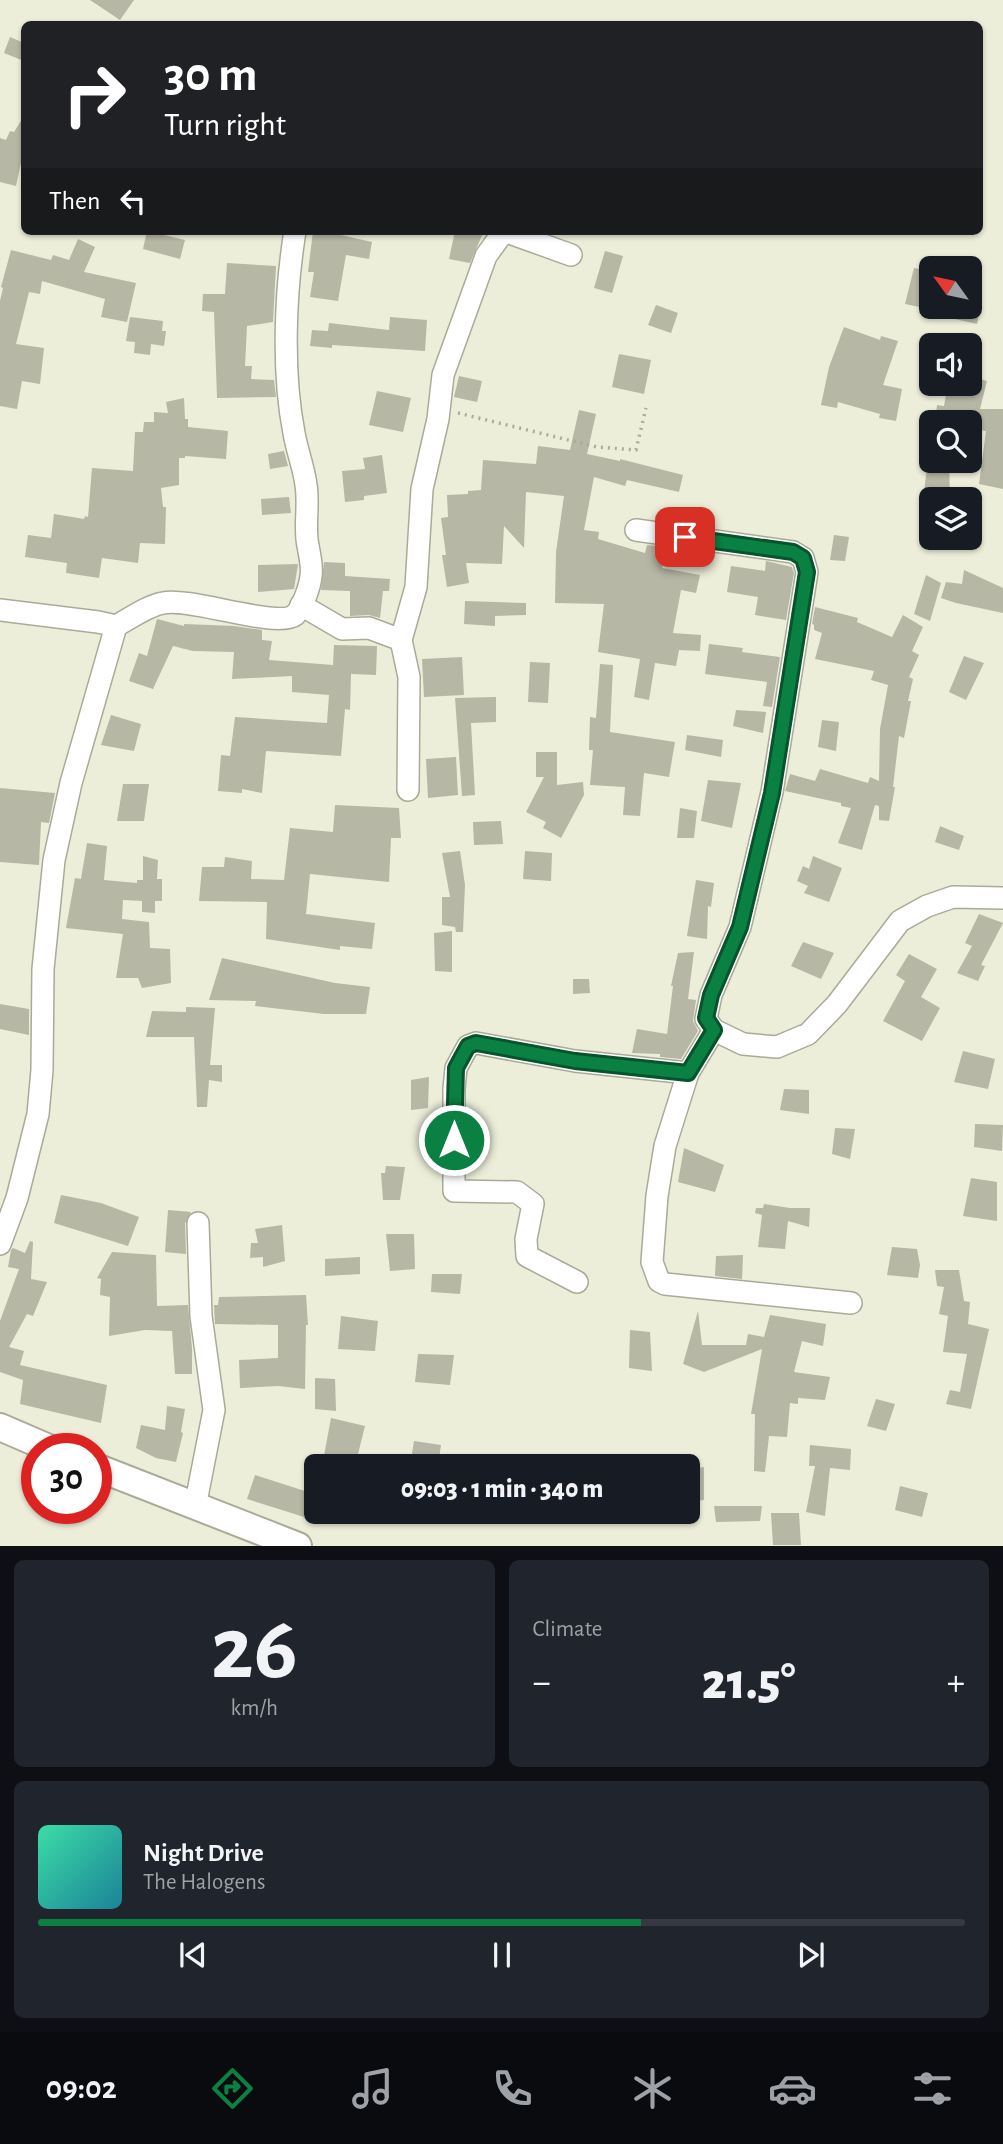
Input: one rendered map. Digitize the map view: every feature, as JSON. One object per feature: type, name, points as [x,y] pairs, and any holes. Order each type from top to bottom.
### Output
[{"type":"street","points":[[0,610],[116,626],[165,602],[225,609],[282,620],[295,614],[312,575],[306,535],[307,487],[293,432],[289,382],[287,324],[290,262],[294,235]]},
{"type":"street","points":[[408,790],[409,677],[401,640],[416,587],[422,489],[439,409],[443,375],[486,256],[501,235]]},
{"type":"street","points":[[515,235],[571,255]]},
{"type":"street","points":[[636,530],[793,552],[803,558],[807,572],[772,793],[740,927],[711,995],[706,1018],[714,1030],[743,1044],[777,1047],[808,1034],[837,1004],[900,921],[927,906],[953,897],[1003,898]]},
{"type":"street","points":[[300,606],[342,629],[369,628],[401,640]]},
{"type":"street","points":[[0,1244],[17,1198],[38,1114],[42,1070],[43,969],[54,860],[71,783],[116,626]]},
{"type":"street","points":[[714,1030],[688,1073],[665,1146],[657,1196],[652,1262],[659,1281],[665,1284],[851,1303]]},
{"type":"street","points":[[577,1282],[527,1256],[526,1240],[533,1204],[517,1192],[454,1191],[454,1088],[456,1068],[462,1055],[468,1046],[476,1043],[575,1061],[688,1073]]},
{"type":"street","points":[[195,1507],[214,1410],[201,1316],[198,1223]]},
{"type":"street","points":[[0,1427],[21,1436]]},
{"type":"street","points":[[112,1473],[298,1545]]},
{"type":"path","points":[[439,409],[597,447],[636,450],[646,408]]},
{"type":"building","points":[[90,0],[134,0],[120,20]]},
{"type":"building","points":[[10,37],[21,42],[21,60],[4,53]]},
{"type":"building","points":[[21,121],[21,163],[16,186],[0,182],[0,138],[6,140],[10,131],[14,132]]},
{"type":"building","points":[[146,235],[164,235],[185,240],[180,259],[143,249]]},
{"type":"building","points":[[313,235],[341,235],[372,242],[369,259],[346,255],[338,301],[310,297],[314,272],[308,272]]},
{"type":"building","points":[[454,235],[482,235],[470,263],[449,259]]},
{"type":"building","points":[[78,239],[95,247],[84,272],[136,283],[127,322],[101,317],[105,299],[42,281],[40,294],[29,292],[16,344],[44,348],[40,384],[22,381],[17,409],[0,406],[0,301],[11,250],[51,260],[53,255],[69,260]]},
{"type":"building","points":[[605,251],[623,256],[612,293],[594,288]]},
{"type":"building","points":[[227,263],[276,266],[273,322],[247,326],[245,366],[252,366],[251,379],[274,380],[276,397],[217,398],[214,312],[202,311],[203,294],[225,294]]},
{"type":"building","points":[[914,268],[919,269],[919,307],[905,304]]},
{"type":"building","points":[[656,305],[678,313],[671,333],[648,325]]},
{"type":"building","points":[[130,317],[163,321],[162,331],[166,331],[164,346],[151,344],[150,355],[134,353],[135,342],[126,341]]},
{"type":"building","points":[[390,317],[427,320],[425,351],[310,346],[312,330],[328,331],[329,323],[389,330]]},
{"type":"building","points":[[955,319],[978,319],[977,324]]},
{"type":"building","points":[[844,327],[880,340],[881,336],[898,341],[883,385],[902,389],[896,421],[879,418],[880,414],[838,402],[837,408],[821,405],[829,367]]},
{"type":"building","points":[[619,354],[651,360],[644,394],[612,387]]},
{"type":"building","points":[[459,376],[482,381],[477,402],[454,397]]},
{"type":"building","points":[[982,380],[987,381],[980,409],[1003,409],[1003,489],[979,484],[986,431],[982,430],[982,410],[936,410],[937,405],[944,406],[946,396],[982,396]]},
{"type":"building","points":[[377,391],[411,398],[403,432],[369,425]]},
{"type":"building","points":[[184,398],[188,427],[228,431],[226,459],[185,456],[179,458],[179,485],[161,488],[163,507],[166,507],[165,544],[140,543],[138,563],[102,558],[99,578],[66,573],[67,563],[25,557],[28,535],[51,538],[54,514],[84,519],[85,516],[88,517],[92,468],[133,471],[135,432],[143,432],[144,422],[154,422],[154,412],[168,413],[166,402]]},
{"type":"building","points":[[579,410],[596,414],[587,454],[620,459],[683,475],[679,492],[627,480],[625,486],[594,477],[584,530],[599,532],[598,539],[645,553],[647,545],[666,547],[662,568],[700,575],[696,593],[681,590],[673,633],[701,635],[700,651],[679,650],[676,666],[655,663],[649,700],[634,697],[640,659],[598,652],[604,604],[555,603],[556,552],[564,496],[526,492],[524,548],[504,526],[502,564],[466,563],[469,583],[447,587],[442,555],[446,555],[441,518],[448,517],[447,495],[481,490],[483,460],[536,464],[538,446],[570,450]]},
{"type":"building","points":[[284,451],[288,466],[270,469],[268,454]]},
{"type":"building","points":[[382,455],[387,493],[345,502],[342,471],[365,469],[363,458]]},
{"type":"building","points":[[926,473],[949,473],[950,487],[925,487]]},
{"type":"building","points":[[289,497],[291,513],[262,515],[261,499]]},
{"type":"building","points":[[834,535],[849,537],[845,561],[830,560]]},
{"type":"building","points":[[766,561],[792,567],[794,573],[786,620],[755,615],[758,597],[727,592],[731,566],[765,571]]},
{"type":"building","points":[[324,562],[345,563],[345,576],[390,579],[389,591],[383,591],[380,618],[369,615],[350,616],[350,591],[321,590]]},
{"type":"building","points":[[298,564],[294,589],[258,592],[258,565]]},
{"type":"building","points":[[964,570],[1003,588],[1003,613],[941,598],[946,582],[962,584]]},
{"type":"building","points":[[926,575],[941,583],[930,621],[914,614]]},
{"type":"building","points":[[465,601],[526,603],[526,615],[495,616],[495,626],[464,624]]},
{"type":"building","points":[[815,607],[858,618],[857,622],[892,637],[903,615],[923,627],[912,651],[919,655],[909,677],[913,679],[908,701],[911,701],[904,738],[899,736],[889,821],[879,820],[879,806],[875,805],[862,850],[838,843],[851,808],[841,806],[841,803],[785,791],[790,774],[815,781],[820,769],[868,783],[870,777],[879,781],[880,729],[888,685],[871,680],[874,671],[815,659],[822,633],[814,630],[812,624]]},
{"type":"building","points":[[157,619],[184,626],[234,626],[262,630],[262,640],[272,641],[269,660],[333,665],[334,645],[377,646],[376,675],[351,674],[350,710],[345,709],[341,756],[266,751],[262,793],[242,789],[242,793],[218,791],[221,755],[230,756],[235,717],[327,723],[329,695],[292,692],[292,676],[232,679],[234,652],[193,651],[173,646],[153,689],[129,681],[139,653],[147,656]]},
{"type":"building","points":[[709,644],[743,648],[742,652],[780,657],[772,707],[763,706],[767,682],[705,674]]},
{"type":"building","points":[[964,656],[984,663],[966,700],[949,692]]},
{"type":"building","points":[[462,657],[464,695],[424,697],[422,659]]},
{"type":"building","points":[[530,662],[550,663],[548,703],[528,702]]},
{"type":"building","points":[[600,664],[613,665],[610,732],[675,742],[669,777],[644,773],[640,816],[623,815],[625,787],[590,785],[593,750],[589,750],[590,717],[596,718]]},
{"type":"building","points":[[496,697],[496,722],[471,723],[475,795],[462,796],[455,698]]},
{"type":"building","points":[[736,710],[766,712],[763,733],[733,726]]},
{"type":"building","points":[[111,715],[141,724],[134,751],[101,745]]},
{"type":"building","points":[[822,720],[839,722],[836,751],[818,747]]},
{"type":"building","points":[[687,735],[723,740],[721,757],[685,750]]},
{"type":"building","points":[[536,752],[557,752],[557,785],[583,782],[584,795],[561,838],[543,828],[546,822],[526,812],[544,777],[536,777]]},
{"type":"building","points":[[456,757],[458,795],[428,798],[426,759]]},
{"type":"building","points":[[708,780],[741,783],[732,828],[701,821]]},
{"type":"building","points":[[123,784],[149,784],[144,821],[117,821]]},
{"type":"building","points":[[0,788],[55,793],[49,823],[41,822],[39,865],[0,862]]},
{"type":"building","points":[[335,805],[399,808],[401,838],[391,838],[389,882],[310,874],[306,914],[375,923],[372,949],[340,946],[340,950],[266,939],[267,902],[199,901],[202,867],[224,867],[225,857],[252,861],[251,879],[284,880],[290,828],[333,832]]},
{"type":"building","points":[[680,808],[697,811],[694,838],[677,838]]},
{"type":"building","points":[[501,821],[503,844],[474,845],[473,822]]},
{"type":"building","points":[[940,826],[964,836],[959,850],[935,842]]},
{"type":"building","points":[[87,843],[107,846],[104,880],[137,883],[137,880],[143,880],[143,856],[158,860],[157,879],[162,879],[162,901],[155,901],[155,913],[142,912],[142,901],[123,900],[122,919],[149,922],[150,948],[170,949],[171,983],[142,988],[138,978],[116,978],[123,934],[66,928],[75,878],[81,879]]},
{"type":"building","points":[[460,851],[465,885],[463,932],[456,932],[455,927],[442,925],[442,897],[450,897],[442,853]]},
{"type":"building","points":[[525,851],[552,853],[551,881],[523,879]]},
{"type":"building","points":[[813,856],[842,868],[829,902],[804,893],[808,886],[797,881],[803,866],[809,869]]},
{"type":"building","points":[[696,880],[714,883],[711,907],[708,906],[707,939],[687,936]]},
{"type":"building","points":[[979,914],[1003,923],[981,965],[985,966],[978,981],[957,973],[972,946],[965,943]]},
{"type":"building","points":[[452,931],[452,972],[435,971],[434,933]]},
{"type":"building","points":[[803,942],[834,953],[821,979],[791,966]]},
{"type":"building","points":[[694,952],[688,999],[696,1000],[693,1021],[698,1031],[681,1059],[660,1057],[660,1054],[632,1053],[637,1029],[667,1034],[671,986],[678,953]]},
{"type":"building","points":[[909,954],[937,969],[921,997],[940,1008],[922,1041],[883,1021],[905,981],[896,975]]},
{"type":"building","points":[[222,958],[335,983],[370,987],[366,1014],[324,1014],[255,1006],[256,1001],[209,1000]]},
{"type":"building","points":[[573,979],[589,979],[590,993],[573,994]]},
{"type":"building","points":[[0,1004],[29,1009],[29,1035],[0,1029]]},
{"type":"building","points":[[186,1007],[215,1008],[210,1065],[222,1065],[222,1082],[209,1080],[207,1107],[197,1107],[194,1037],[146,1037],[152,1011],[186,1012]]},
{"type":"building","points":[[963,1051],[995,1059],[988,1089],[954,1082]]},
{"type":"building","points":[[429,1077],[428,1108],[411,1110],[411,1080]]},
{"type":"building","points":[[784,1089],[809,1090],[809,1114],[780,1110]]},
{"type":"building","points":[[975,1124],[1003,1125],[1002,1151],[974,1147]]},
{"type":"building","points":[[835,1128],[855,1129],[850,1159],[832,1154]]},
{"type":"building","points":[[684,1148],[724,1165],[715,1192],[678,1182]]},
{"type":"building","points":[[386,1166],[405,1167],[400,1200],[383,1200],[381,1173],[385,1173]]},
{"type":"building","points":[[971,1178],[997,1182],[997,1221],[963,1216]]},
{"type":"building","points":[[61,1195],[101,1203],[139,1217],[128,1246],[54,1223]]},
{"type":"building","points":[[764,1204],[810,1208],[809,1227],[788,1221],[785,1249],[758,1247],[762,1215],[755,1213],[756,1208],[763,1208]]},
{"type":"building","points":[[168,1210],[191,1212],[185,1223],[186,1254],[165,1252]]},
{"type":"building","points":[[282,1225],[285,1261],[263,1267],[263,1257],[250,1258],[251,1243],[258,1243],[255,1229]]},
{"type":"building","points":[[386,1234],[414,1234],[415,1269],[390,1271]]},
{"type":"building","points":[[30,1241],[33,1242],[31,1279],[47,1282],[33,1316],[27,1314],[9,1347],[24,1351],[20,1365],[107,1385],[101,1423],[20,1404],[23,1380],[0,1372],[0,1321],[19,1269],[8,1267],[11,1250],[13,1248],[25,1253]]},
{"type":"building","points":[[892,1247],[917,1249],[920,1265],[918,1278],[887,1275]]},
{"type":"building","points":[[112,1252],[156,1255],[157,1306],[188,1305],[192,1374],[175,1374],[172,1331],[145,1330],[109,1336],[110,1297],[100,1295],[101,1279],[97,1278]]},
{"type":"building","points":[[743,1255],[742,1279],[715,1276],[716,1256]]},
{"type":"building","points":[[360,1257],[360,1274],[325,1276],[325,1259]]},
{"type":"building","points":[[935,1270],[959,1270],[964,1301],[970,1302],[968,1324],[989,1329],[971,1409],[946,1404],[950,1390],[960,1392],[967,1354],[943,1352],[948,1316],[939,1314],[944,1287],[937,1286]]},
{"type":"building","points":[[432,1274],[462,1274],[460,1294],[431,1292]]},
{"type":"building","points":[[306,1295],[308,1325],[305,1389],[278,1386],[240,1388],[239,1360],[278,1358],[278,1325],[215,1324],[214,1305],[218,1305],[219,1297]]},
{"type":"building","points":[[698,1311],[702,1345],[746,1345],[748,1334],[764,1337],[770,1315],[826,1324],[823,1346],[802,1341],[794,1372],[830,1377],[825,1400],[798,1398],[798,1404],[790,1403],[787,1437],[769,1436],[765,1472],[754,1471],[755,1414],[751,1414],[762,1349],[704,1372],[683,1364]]},
{"type":"building","points":[[341,1316],[378,1321],[375,1351],[338,1349]]},
{"type":"building","points":[[630,1330],[650,1332],[652,1371],[629,1368]]},
{"type":"building","points":[[418,1354],[454,1355],[450,1385],[415,1382]]},
{"type":"building","points":[[315,1378],[335,1379],[336,1411],[315,1409]]},
{"type":"building","points":[[876,1399],[895,1404],[886,1431],[867,1426]]},
{"type":"building","points":[[167,1406],[185,1409],[176,1462],[156,1458],[136,1448],[141,1425],[165,1430]]},
{"type":"building","points":[[331,1418],[365,1426],[358,1454],[324,1454]]},
{"type":"building","points":[[414,1441],[441,1445],[440,1454],[412,1454]]},
{"type":"building","points":[[810,1445],[851,1449],[850,1470],[830,1468],[825,1516],[806,1512],[815,1466],[809,1466]]},
{"type":"building","points":[[704,1467],[704,1500],[700,1500],[700,1468]]},
{"type":"building","points":[[255,1475],[304,1491],[304,1517],[247,1499]]},
{"type":"building","points":[[900,1486],[928,1493],[922,1517],[895,1510]]},
{"type":"building","points":[[714,1506],[762,1506],[760,1521],[716,1522]]},
{"type":"building","points":[[771,1513],[799,1513],[801,1545],[773,1545]]},
{"type":"route","points":[[454,1140],[456,1068],[468,1046],[476,1043],[575,1061],[688,1073],[714,1030],[706,1018],[711,995],[740,927],[772,793],[807,572],[803,558],[793,552],[685,537]]}]
